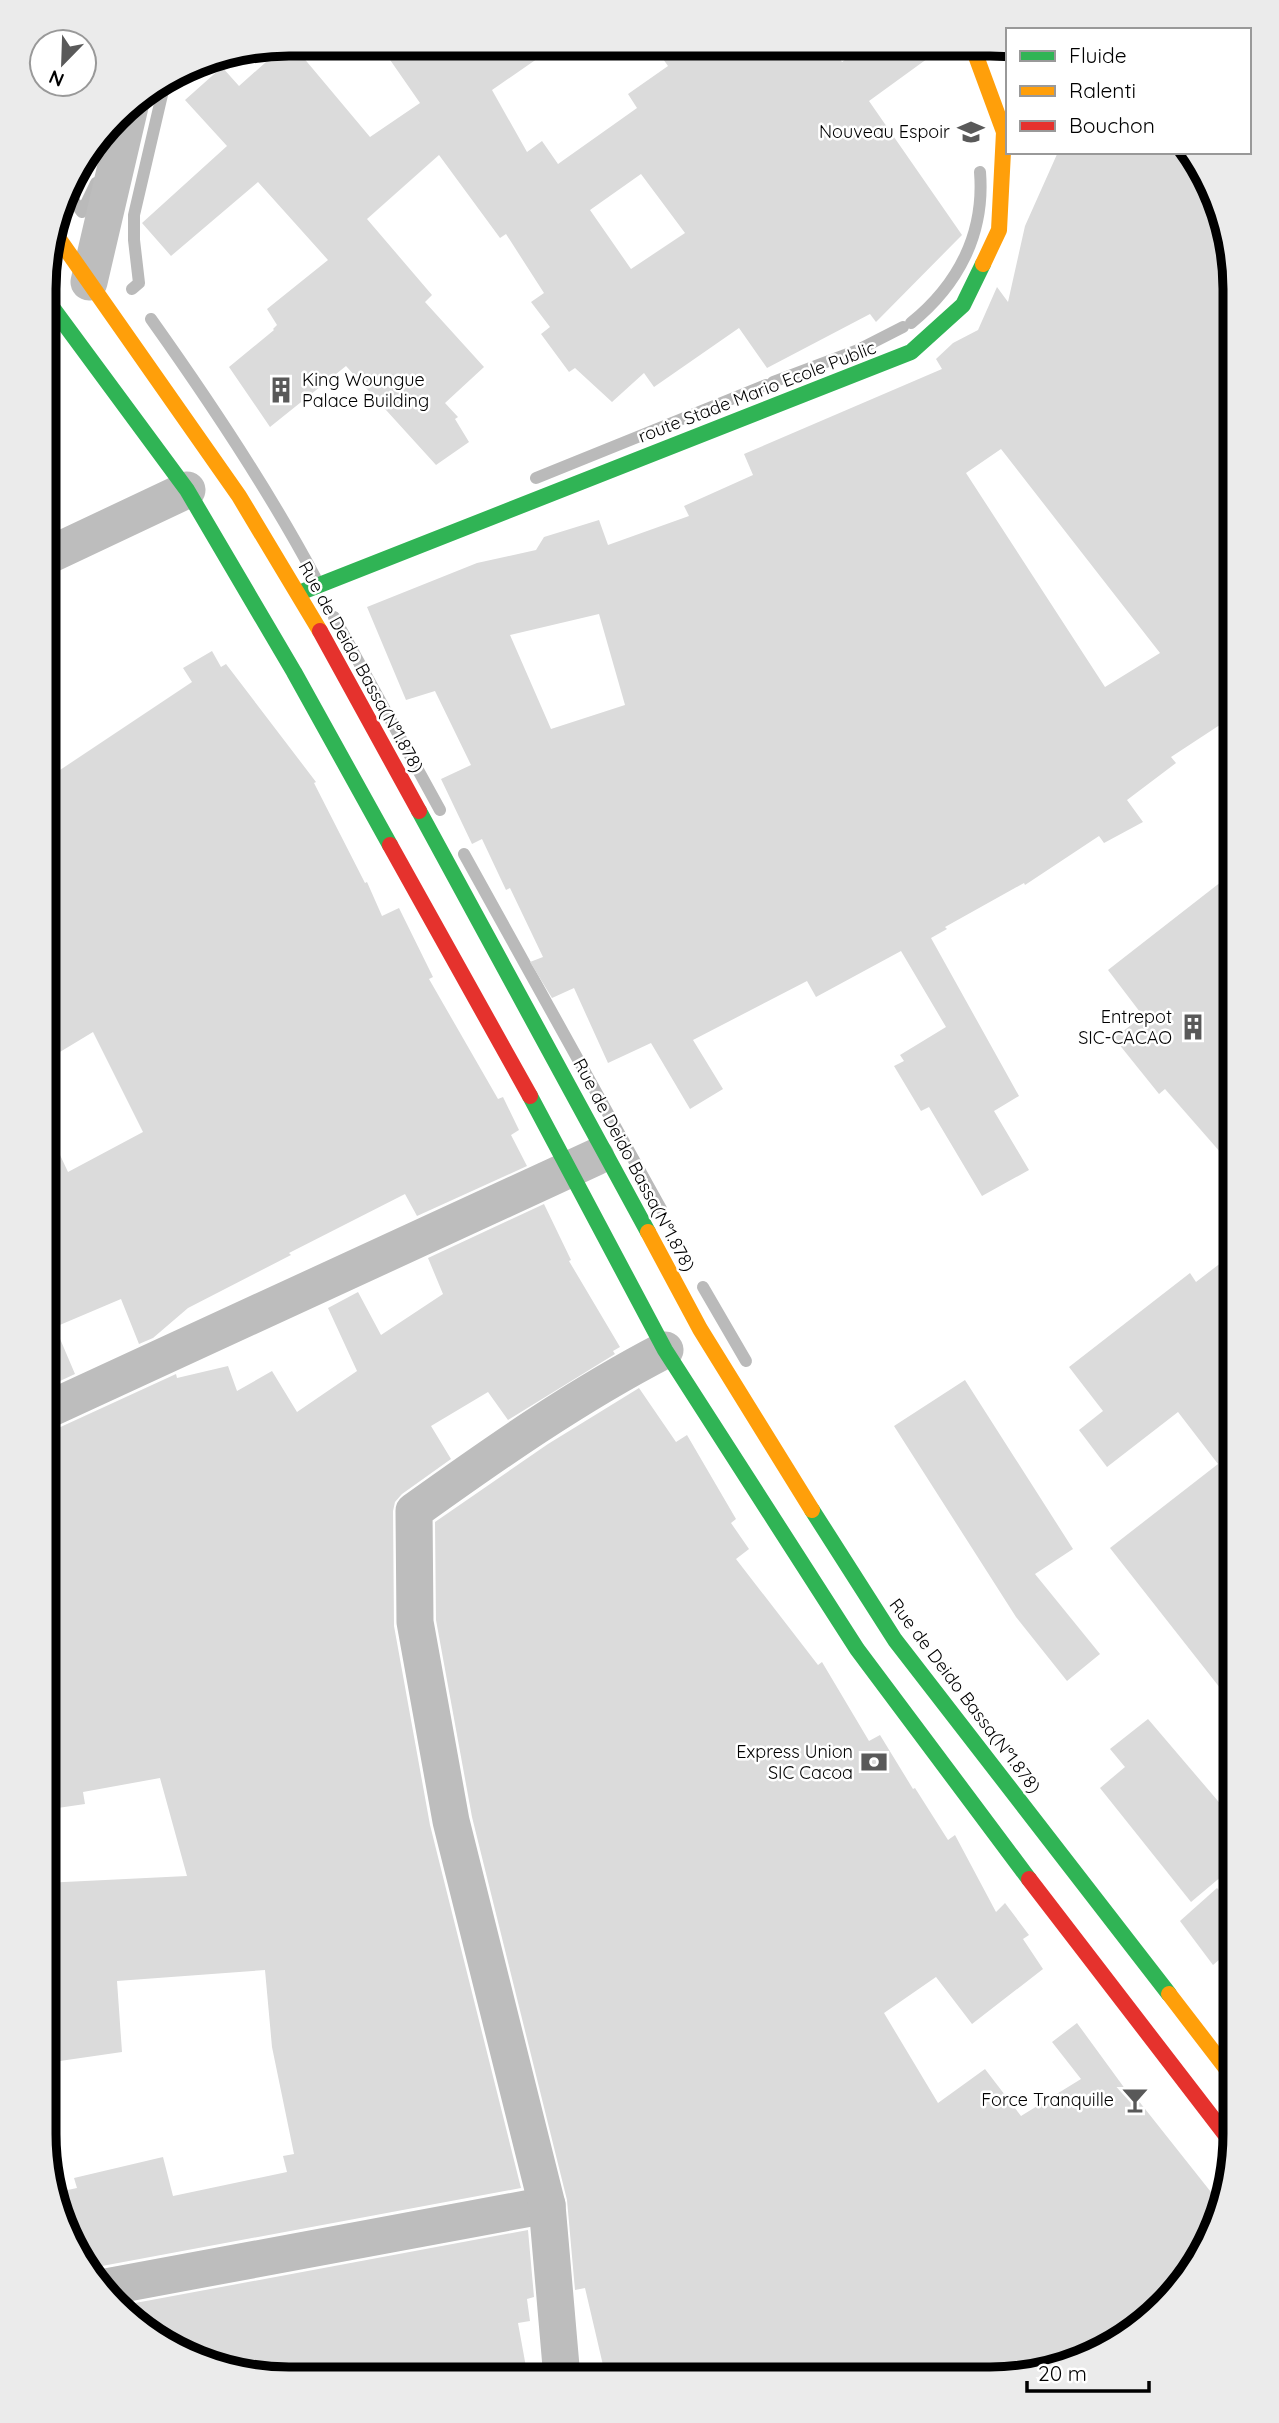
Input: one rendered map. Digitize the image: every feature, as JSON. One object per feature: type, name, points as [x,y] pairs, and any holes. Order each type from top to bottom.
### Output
[{"type":"main road","name":"route Stade Mario Ecole Public","points":[[299,593],[911,352],[963,305],[999,230],[1004,132],[976,56]]},
{"type":"main road","name":"Rue de Deido Bassa(N°1.878)","points":[[61,242],[239,496],[299,593],[606,1152],[700,1329],[895,1640],[1223,2064]]},
{"type":"main road","points":[[56,312],[187,489],[294,672],[570,1168],[665,1350],[858,1649],[999,1840],[1223,2131]]},
{"type":"street","points":[[89,282],[126,122]]},
{"type":"street","points":[[56,552],[187,489]]},
{"type":"street","points":[[56,1406],[606,1152]]},
{"type":"street","points":[[561,2367],[547,2205],[451,1821],[415,1622],[414,1511],[503,1446],[614,1376],[665,1350]]},
{"type":"street","points":[[113,2286],[547,2205]]},
{"type":"building","points":[[302,56],[370,137],[420,103],[387,56],[541,56],[492,90],[527,152],[542,141],[558,164],[637,108],[628,94],[668,66],[661,56],[838,56],[842,62],[850,56],[931,56],[869,101],[962,235],[876,322],[870,314],[767,368],[739,328],[654,387],[644,373],[612,402],[575,368],[569,372],[541,334],[550,327],[531,302],[544,293],[506,234],[500,238],[439,155],[367,219],[432,295],[425,302],[484,367],[445,403],[458,417],[455,419],[469,442],[436,465],[346,366],[270,427],[229,367],[274,330],[277,325],[267,309],[328,260],[258,182],[171,256],[142,223],[227,146],[185,100],[222,67],[239,86],[271,57]],"holes":[[[641,174],[685,233],[631,269],[590,210]]]},
{"type":"building","points":[[1057,154],[1179,154],[1199,186],[1211,214],[1221,259],[1223,723],[1171,757],[1176,763],[1127,800],[1143,822],[1104,843],[1099,836],[1025,885],[1024,883],[945,927],[947,929],[931,938],[1019,1096],[994,1111],[1029,1170],[982,1196],[929,1107],[921,1111],[894,1066],[904,1061],[900,1055],[946,1027],[901,951],[816,997],[807,981],[693,1040],[723,1089],[690,1109],[651,1043],[608,1063],[574,988],[552,998],[530,962],[543,957],[510,888],[506,890],[482,839],[472,844],[441,779],[471,765],[435,691],[406,700],[367,607],[477,563],[536,550],[544,537],[599,520],[608,545],[689,516],[684,506],[753,475],[744,454],[942,369],[936,359],[953,343],[978,330],[997,287],[1008,302],[1025,226]],"holes":[[[1001,449],[1160,653],[1105,687],[966,473]],[[599,614],[625,705],[551,729],[510,635]]]},
{"type":"building","points":[[212,651],[221,667],[226,664],[316,782],[314,783],[365,883],[367,882],[382,916],[399,908],[433,977],[429,979],[498,1099],[503,1097],[519,1130],[511,1135],[527,1166],[417,1216],[405,1194],[188,1308],[153,1338],[139,1344],[121,1299],[56,1327],[56,1146],[68,1172],[143,1132],[93,1032],[56,1054],[56,773],[192,682],[183,668]]},
{"type":"building","name":"Entrepot SIC-CACAO","points":[[1223,880],[1223,1155],[1165,1089],[1159,1094],[1114,1038],[1143,1016],[1108,970]]},
{"type":"building","points":[[544,1204],[571,1260],[569,1261],[620,1347],[613,1351],[615,1354],[508,1420],[488,1392],[431,1426],[451,1459],[402,1494],[395,1502],[393,1511],[394,1626],[430,1825],[521,2188],[99,2268],[87,2250],[68,2209],[63,2191],[77,2188],[74,2178],[163,2157],[173,2196],[287,2172],[283,2156],[294,2154],[272,2047],[265,1970],[117,1981],[122,2052],[56,2062],[56,1882],[187,1876],[160,1778],[83,1792],[85,1804],[56,1808],[56,1429],[176,1374],[177,1378],[228,1366],[237,1391],[272,1371],[297,1412],[357,1371],[328,1308],[358,1292],[381,1335],[443,1294],[428,1258]]},
{"type":"building","points":[[1223,1261],[1223,1692],[1110,1548],[1218,1464],[1178,1412],[1107,1467],[1079,1430],[1103,1411],[1069,1367],[1190,1273],[1196,1282]]},
{"type":"building","points":[[56,1329],[75,1374],[56,1383]]},
{"type":"building","points":[[965,1380],[1073,1549],[1035,1574],[1100,1654],[1067,1681],[1016,1617],[894,1426]]},
{"type":"building","points":[[639,1388],[676,1442],[687,1435],[736,1519],[731,1523],[749,1549],[736,1559],[818,1665],[822,1662],[869,1741],[880,1735],[948,1840],[955,1835],[996,1912],[1005,1903],[1029,1935],[1023,1939],[1043,1969],[972,2024],[936,1977],[884,2013],[938,2103],[985,2069],[1021,2116],[1081,2079],[1052,2042],[1077,2023],[1131,2097],[1134,2095],[1214,2196],[1192,2250],[1175,2276],[1143,2309],[1119,2328],[1093,2343],[1088,2345],[1086,2343],[1060,2356],[1005,2367],[603,2367],[585,2288],[575,2290],[567,2200],[472,1817],[436,1620],[435,1522],[548,1444]]},
{"type":"building","points":[[1148,1719],[1223,1807],[1223,1875],[1191,1902],[1100,1788],[1125,1767],[1110,1749]]},
{"type":"building","points":[[1217,1888],[1223,1894],[1223,1956],[1213,1965],[1180,1921]]},
{"type":"building","points":[[528,2230],[534,2297],[527,2299],[530,2321],[518,2323],[526,2367],[259,2365],[200,2349],[173,2336],[130,2304]]},
{"type":"waterway","points":[[132,289],[139,283],[134,215],[162,94]]},
{"type":"waterway","points":[[911,323],[942,292],[965,256],[978,216],[980,172]]},
{"type":"waterway","points":[[74,201],[82,212],[96,183]]},
{"type":"waterway","points":[[151,319],[237,445],[315,577]]},
{"type":"waterway","points":[[773,382],[858,350],[903,327]]},
{"type":"waterway","points":[[536,478],[766,385]]},
{"type":"waterway","points":[[334,617],[440,810]]},
{"type":"waterway","points":[[464,854],[661,1209]]},
{"type":"waterway","points":[[703,1287],[746,1361]]},
{"type":"traffic: fast","points":[[299,593],[911,352],[963,305],[983,264]]},
{"type":"traffic: fast","points":[[56,313],[187,490],[294,672],[390,845]]},
{"type":"traffic: fast","points":[[419,811],[648,1232]]},
{"type":"traffic: fast","points":[[530,1096],[665,1350],[857,1649],[1029,1879]]},
{"type":"traffic: fast","points":[[812,1510],[895,1640],[1169,1994]]},
{"type":"traffic: slow","points":[[976,56],[1004,132],[999,230],[983,264]]},
{"type":"traffic: slow","points":[[61,242],[239,496],[320,631]]},
{"type":"traffic: slow","points":[[648,1232],[700,1329],[812,1510]]},
{"type":"traffic: slow","points":[[1169,1994],[1223,2064]]},
{"type":"traffic: jam","points":[[320,631],[419,811]]},
{"type":"traffic: jam","points":[[390,845],[530,1096]]},
{"type":"traffic: jam","points":[[1029,1879],[1223,2131]]},
{"type":"place","name":"Nouveau Espoir","points":[[971,132]]},
{"type":"place","name":"King Woungue Palace Building","points":[[281,390]]},
{"type":"place","name":"Entrepot SIC-CACAO","points":[[1193,1027]]},
{"type":"place","name":"Express Union SIC Cacoa","points":[[874,1762]]},
{"type":"place","name":"Force Tranquille","points":[[1135,2100]]}]
